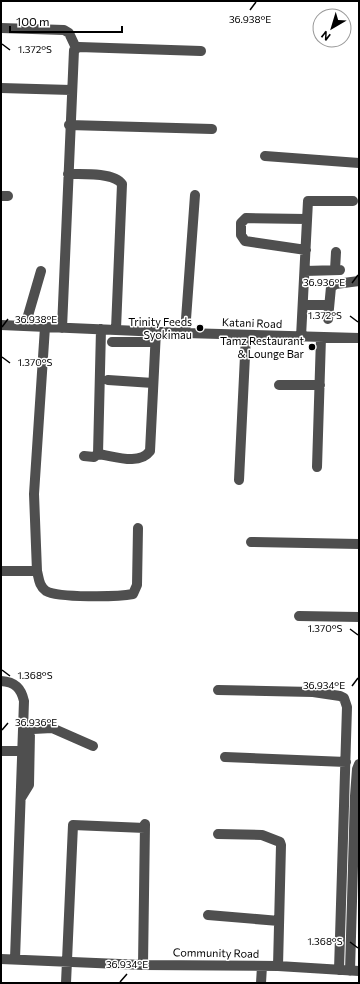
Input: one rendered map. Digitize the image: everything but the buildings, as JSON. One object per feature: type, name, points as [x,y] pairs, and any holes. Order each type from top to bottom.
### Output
[{"type":"street","points":[[1,28],[64,30],[69,33],[76,48]]},
{"type":"street","points":[[62,328],[72,53],[79,47],[201,51]]},
{"type":"street","points":[[1,88],[71,90]]},
{"type":"street","points":[[69,125],[212,129]]},
{"type":"street","points":[[265,156],[359,163]]},
{"type":"street","points":[[68,174],[106,176],[115,178],[122,184],[116,329]]},
{"type":"street","points":[[185,333],[194,195]]},
{"type":"street","points":[[301,337],[308,201],[353,202]]},
{"type":"street","points":[[306,219],[246,218],[241,223],[241,235],[245,241],[306,250]]},
{"type":"street","points":[[305,271],[337,270],[336,252]]},
{"type":"street","points":[[25,326],[41,270]]},
{"type":"street","points":[[328,319],[331,287],[336,284],[359,281]]},
{"type":"street","points":[[303,305],[329,305]]},
{"type":"street","name":"Katani Road","points":[[1,325],[185,333],[359,338]]},
{"type":"street","points":[[45,327],[34,494],[37,571],[40,584],[45,590],[53,594],[103,596],[133,594],[137,586],[138,528]]},
{"type":"street","points":[[98,454],[101,329]]},
{"type":"street","points":[[84,456],[94,457],[98,454],[134,459],[146,456],[150,452],[156,331]]},
{"type":"street","points":[[239,480],[246,335]]},
{"type":"street","points":[[317,468],[321,337]]},
{"type":"street","points":[[112,342],[155,342]]},
{"type":"street","points":[[108,380],[153,383]]},
{"type":"street","points":[[279,385],[320,385]]},
{"type":"street","points":[[251,542],[359,544]]},
{"type":"street","points":[[1,571],[37,571]]},
{"type":"street","points":[[299,616],[359,616]]},
{"type":"street","points":[[1,681],[17,685],[22,692],[24,701],[15,960]]},
{"type":"street","points":[[218,690],[313,692],[344,698],[347,707],[346,762],[339,970]]},
{"type":"street","points":[[20,800],[29,785],[30,732],[33,729],[52,728],[93,746]]},
{"type":"street","points":[[1,751],[22,751]]},
{"type":"street","points":[[225,757],[346,762]]},
{"type":"street","points":[[354,971],[355,796],[357,769],[359,764]]},
{"type":"street","points":[[66,983],[73,826],[145,826],[143,964]]},
{"type":"street","points":[[218,834],[262,835],[280,842],[278,966]]},
{"type":"street","points":[[208,915],[279,921]]},
{"type":"street","name":"Community Road","points":[[1,959],[143,964],[278,966],[354,971]]},
{"type":"street","points":[[262,966],[262,983]]},
{"type":"place","name":"Trinity Feeds Syokimau","points":[[200,328]]},
{"type":"place","name":"Tamz Restaurant & Lounge Bar","points":[[312,347]]}]
